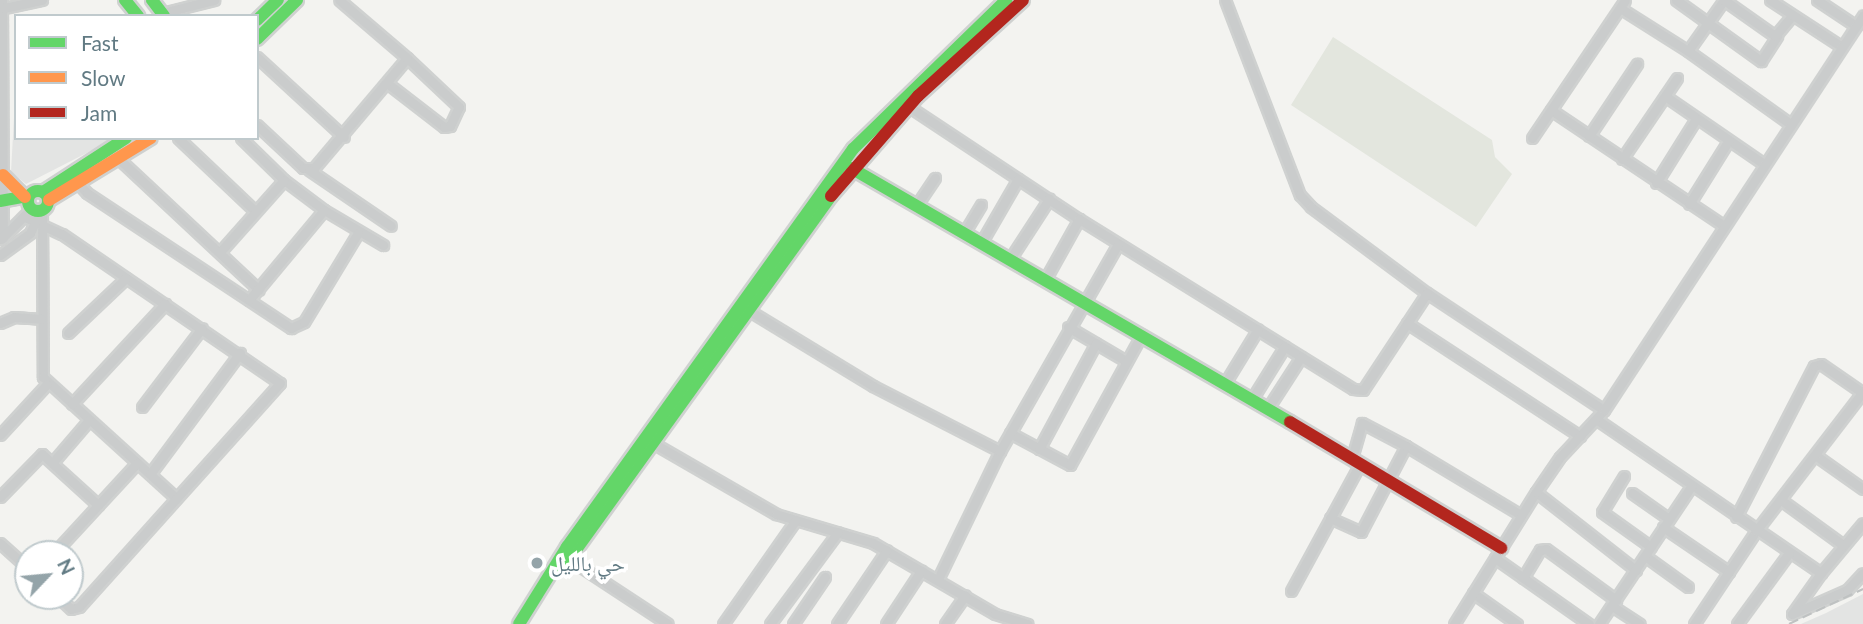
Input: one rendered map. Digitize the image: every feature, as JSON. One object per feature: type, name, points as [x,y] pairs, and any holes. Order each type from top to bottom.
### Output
[{"type":"main road","points":[[125,0],[136,14]]},
{"type":"main road","points":[[259,18],[278,0]]},
{"type":"main road","points":[[259,37],[296,0]]},
{"type":"main road","points":[[519,624],[567,547],[853,149],[1006,0]]},
{"type":"main road","points":[[543,589],[569,559],[851,169],[908,106],[1023,0]]},
{"type":"main road","points":[[3,201],[35,208],[124,140]]},
{"type":"main road","points":[[74,180],[120,160],[148,140]]},
{"type":"main road","points":[[851,169],[1046,278],[1268,408],[1389,481],[1498,553]]},
{"type":"main road","points":[[2,178],[35,208]]},
{"type":"street","points":[[1,239],[2,178],[11,93],[5,50],[3,4],[42,0]]},
{"type":"street","points":[[159,7],[215,0]]},
{"type":"street","points":[[339,0],[459,107],[450,126],[444,127],[387,83]]},
{"type":"street","points":[[1225,0],[1300,195],[1427,293],[1604,410]]},
{"type":"street","points":[[1676,0],[1761,61],[1792,16]]},
{"type":"street","points":[[1688,51],[1724,0],[1777,36]]},
{"type":"street","points":[[1770,0],[1842,47]]},
{"type":"street","points":[[1817,0],[1856,26]]},
{"type":"street","points":[[1532,138],[1623,4],[1789,123]]},
{"type":"street","points":[[1454,624],[1536,492],[1604,410],[1789,123],[1863,15]]},
{"type":"street","points":[[5,50],[14,48]]},
{"type":"street","points":[[309,170],[325,161],[407,58]]},
{"type":"street","points":[[259,59],[344,137]]},
{"type":"street","points":[[1589,136],[1637,64]]},
{"type":"street","points":[[1622,159],[1677,78]]},
{"type":"street","points":[[1665,96],[1764,164]]},
{"type":"street","points":[[908,106],[1118,244],[1353,389],[1363,390],[1427,293]]},
{"type":"street","points":[[1552,110],[1656,183],[1724,226]]},
{"type":"street","points":[[1656,183],[1696,119]]},
{"type":"street","points":[[259,127],[309,170],[391,226]]},
{"type":"street","points":[[180,140],[255,211]]},
{"type":"street","points":[[244,140],[284,180],[358,233],[383,245]]},
{"type":"street","points":[[1689,204],[1728,140]]},
{"type":"street","points":[[120,160],[259,290]]},
{"type":"street","points":[[916,206],[935,178]]},
{"type":"street","points":[[981,243],[1018,179]]},
{"type":"street","points":[[74,180],[290,328],[299,327],[358,233]]},
{"type":"street","points":[[220,252],[284,180]]},
{"type":"street","points":[[1010,259],[1049,199]]},
{"type":"street","points":[[964,233],[981,205]]},
{"type":"street","points":[[1,239],[35,208]]},
{"type":"street","points":[[0,255],[35,208]]},
{"type":"street","points":[[35,208],[57,231],[278,378],[279,386],[84,601]]},
{"type":"street","points":[[35,208],[41,319],[40,363],[47,384],[176,498]]},
{"type":"street","points":[[249,300],[324,210]]},
{"type":"street","points":[[1046,278],[1079,219]]},
{"type":"street","points":[[938,579],[1000,451],[1082,299],[1118,244]]},
{"type":"street","points":[[230,289],[242,273]]},
{"type":"street","points":[[68,333],[126,278]]},
{"type":"street","points":[[72,404],[165,304]]},
{"type":"street","points":[[748,310],[873,386],[1000,451]]},
{"type":"street","points":[[0,323],[14,317],[41,319]]},
{"type":"street","points":[[1407,323],[1580,436]]},
{"type":"street","points":[[1068,327],[1126,361]]},
{"type":"street","points":[[142,407],[202,328]]},
{"type":"street","points":[[1225,383],[1258,329]]},
{"type":"street","points":[[1010,433],[1070,465],[1142,334]]},
{"type":"street","points":[[1039,449],[1096,343]]},
{"type":"street","points":[[1252,399],[1285,346]]},
{"type":"street","points":[[150,474],[240,353]]},
{"type":"street","points":[[1268,408],[1301,357]]},
{"type":"street","points":[[1694,624],[1756,531],[1862,393],[1821,364],[1814,366],[1736,517]]},
{"type":"street","points":[[0,435],[47,384]]},
{"type":"street","points":[[1596,419],[1821,573]]},
{"type":"street","points":[[53,462],[89,420]]},
{"type":"street","points":[[1291,591],[1330,518],[1356,461],[1362,423],[1406,446],[1521,515]]},
{"type":"street","points":[[653,443],[776,514],[838,531],[887,550],[965,595],[995,619],[1028,624]]},
{"type":"street","points":[[1330,518],[1361,532],[1406,446]]},
{"type":"street","points":[[0,497],[38,455],[53,462],[98,505]]},
{"type":"street","points":[[1815,455],[1863,489]]},
{"type":"street","points":[[66,540],[137,463]]},
{"type":"street","points":[[1624,476],[1602,512],[1651,547]]},
{"type":"street","points":[[1599,624],[1692,485]]},
{"type":"street","points":[[1536,492],[1636,570]]},
{"type":"street","points":[[1632,493],[1729,572]]},
{"type":"street","points":[[1781,500],[1843,545]]},
{"type":"street","points":[[723,624],[796,521]]},
{"type":"street","points":[[1863,523],[1821,573],[1792,614],[1847,590],[1863,573]]},
{"type":"street","points":[[770,624],[838,531]]},
{"type":"street","points":[[0,543],[14,556]]},
{"type":"street","points":[[1523,578],[1539,550],[1546,549],[1640,624]]},
{"type":"street","points":[[837,624],[887,550]]},
{"type":"street","points":[[1498,553],[1523,578],[1588,624]]},
{"type":"street","points":[[1737,624],[1789,553]]},
{"type":"street","points":[[1645,556],[1688,587]]},
{"type":"street","points":[[569,559],[668,624]]},
{"type":"street","points":[[886,624],[921,571]]},
{"type":"street","points":[[793,624],[825,577]]},
{"type":"street","points":[[1473,593],[1517,624]]},
{"type":"street","points":[[946,624],[965,595]]},
{"type":"shaded area","points":[[1333,37],[1492,140],[1495,157],[1512,174],[1476,227],[1291,105]]},
{"type":"shaded area","points":[[14,117],[14,140],[112,140],[26,184],[11,172]]},
{"type":"shaded area","points":[[1863,594],[1863,624],[1801,624],[1826,613]]},
{"type":"railway","points":[[1789,624],[1863,589]]},
{"type":"traffic: fast","points":[[125,0],[136,14]]},
{"type":"traffic: fast","points":[[152,0],[162,14]]},
{"type":"traffic: fast","points":[[259,18],[278,0]]},
{"type":"traffic: fast","points":[[259,37],[297,0]]},
{"type":"traffic: fast","points":[[519,624],[567,547],[853,149],[1006,0]]},
{"type":"traffic: fast","points":[[43,192],[123,140]]},
{"type":"traffic: fast","points":[[851,168],[1290,422]]},
{"type":"traffic: fast","points":[[34,191],[42,191],[48,201],[42,211],[34,211],[28,205],[28,197],[34,191]]},
{"type":"traffic: fast","points":[[0,201],[29,196]]},
{"type":"traffic: fast","points":[[562,569],[831,196]]},
{"type":"traffic: slow","points":[[49,200],[148,140]]},
{"type":"traffic: slow","points":[[3,175],[25,197]]},
{"type":"traffic: jam","points":[[831,196],[918,96],[1023,0]]},
{"type":"traffic: jam","points":[[1290,422],[1501,548]]},
{"type":"place","name":"حي بالليل","points":[[537,563]]}]
